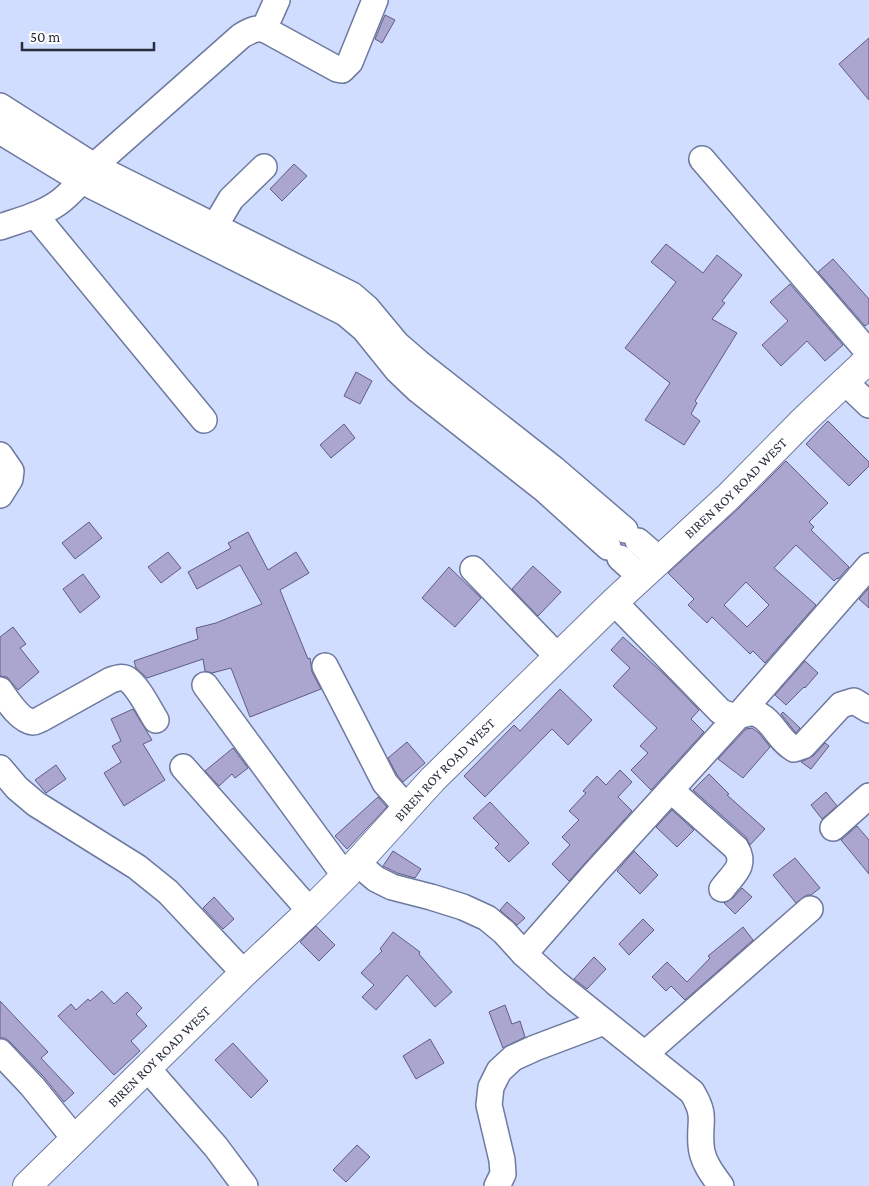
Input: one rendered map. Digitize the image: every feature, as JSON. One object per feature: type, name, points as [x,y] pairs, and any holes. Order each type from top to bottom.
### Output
[{"type":"main road","name":"BIREN ROY ROAD WEST","points":[[27,1186],[244,973],[310,911],[433,779],[614,602],[728,497],[802,422],[869,359]]},
{"type":"street","points":[[264,28],[277,0]]},
{"type":"street","points":[[0,227],[35,215],[58,202],[241,36],[256,28],[264,28],[337,68],[342,70],[347,67],[375,0]]},
{"type":"street","points":[[0,106],[88,173],[345,313],[364,330],[397,370],[418,390],[545,490],[623,544]]},
{"type":"street","points":[[0,131],[88,173],[215,226],[352,295],[367,308],[397,344],[424,368],[554,469],[623,544],[650,569]]},
{"type":"street","points":[[702,159],[869,353]]},
{"type":"street","points":[[215,226],[231,199],[264,167]]},
{"type":"street","points":[[35,215],[204,420]]},
{"type":"street","points":[[845,382],[869,405]]},
{"type":"street","points":[[0,455],[11,471],[10,479],[0,495]]},
{"type":"street","points":[[524,954],[672,791],[869,566]]},
{"type":"street","points":[[472,569],[558,657]]},
{"type":"street","points":[[614,602],[720,711],[729,716],[738,716],[752,712],[762,716],[785,744],[794,748],[803,746],[841,705],[854,701],[869,710]]},
{"type":"street","points":[[325,666],[385,783],[407,808]]},
{"type":"street","points":[[0,690],[13,708],[24,718],[32,722],[41,720],[111,680],[121,677],[128,680],[134,686],[156,720]]},
{"type":"street","points":[[205,685],[351,869],[392,887],[463,907],[486,918],[504,932],[524,954],[604,1022],[692,1092],[699,1104],[702,1117],[701,1145],[703,1157],[709,1170],[721,1186]]},
{"type":"street","points":[[182,767],[310,911]]},
{"type":"street","points":[[0,768],[17,788],[36,804],[122,856],[155,880],[244,973]]},
{"type":"street","points":[[672,791],[736,848],[741,856],[741,865],[722,889]]},
{"type":"street","points":[[834,828],[869,796]]},
{"type":"street","points":[[645,1054],[810,909]]},
{"type":"street","points":[[497,1186],[503,1174],[502,1160],[489,1105],[491,1087],[499,1071],[513,1058],[528,1051],[604,1022]]},
{"type":"street","points":[[0,1052],[32,1086],[75,1139]]},
{"type":"street","points":[[147,1068],[216,1147],[246,1186]]},
{"type":"building","points":[[385,15],[395,20],[382,43],[375,39]]},
{"type":"building","points":[[869,38],[869,100],[839,64]]},
{"type":"building","points":[[294,164],[307,176],[282,201],[270,189]]},
{"type":"building","points":[[666,244],[703,273],[717,255],[742,275],[722,301],[725,303],[712,319],[737,333],[695,401],[697,403],[691,414],[700,421],[684,445],[645,420],[670,383],[625,348],[676,282],[651,262]]},
{"type":"building","points":[[833,259],[869,299],[869,323],[865,326],[818,272]]},
{"type":"building","points":[[790,284],[843,345],[825,361],[807,341],[781,366],[762,345],[788,321],[770,302]]},
{"type":"building","points":[[356,372],[372,381],[360,404],[344,396]]},
{"type":"building","points":[[828,421],[869,462],[869,466],[849,486],[806,444]]},
{"type":"building","points":[[344,424],[355,438],[331,458],[320,445]]},
{"type":"building","points":[[786,461],[828,503],[809,522],[814,527],[811,530],[849,567],[834,581],[796,545],[774,568],[816,605],[765,663],[753,651],[750,654],[712,617],[707,623],[688,605],[694,599],[668,573],[739,508]],"holes":[[[746,582],[769,605],[747,627],[724,605]]]},
{"type":"building","points":[[89,522],[102,538],[75,559],[62,543]]},
{"type":"building","points":[[248,532],[268,570],[296,552],[309,573],[280,590],[308,659],[310,658],[312,672],[321,689],[250,717],[231,668],[212,673],[205,671],[203,659],[147,678],[136,668],[134,661],[198,639],[196,628],[216,623],[262,604],[240,565],[197,589],[188,572],[231,548],[228,543]]},
{"type":"building","points":[[168,552],[181,568],[161,583],[148,567]]},
{"type":"building","points":[[533,566],[561,592],[538,616],[512,589]]},
{"type":"building","points":[[449,567],[481,598],[455,627],[422,598]]},
{"type":"building","points":[[83,574],[100,597],[80,613],[63,589]]},
{"type":"building","points":[[869,588],[869,608],[859,599]]},
{"type":"building","points":[[13,627],[26,644],[20,648],[39,672],[18,690],[7,677],[0,676],[0,637]]},
{"type":"building","points":[[623,637],[665,675],[699,710],[691,719],[704,732],[651,790],[631,770],[648,753],[640,746],[657,728],[613,686],[630,668],[611,650]]},
{"type":"building","points":[[805,661],[818,673],[786,705],[775,695]]},
{"type":"building","points":[[560,689],[592,720],[568,745],[552,729],[485,797],[464,776],[514,725],[520,731]]},
{"type":"building","points":[[133,709],[152,740],[143,744],[165,780],[124,806],[104,773],[121,762],[112,746],[121,741],[111,719]]},
{"type":"building","points":[[783,712],[800,728],[796,733],[781,714]]},
{"type":"building","points":[[752,728],[759,733],[770,747],[743,778],[718,759],[746,729]]},
{"type":"building","points":[[407,742],[425,763],[403,782],[388,758]]},
{"type":"building","points":[[825,743],[829,746],[811,769],[801,762],[813,756]]},
{"type":"building","points":[[233,748],[248,768],[235,778],[232,774],[219,786],[205,771]]},
{"type":"building","points":[[56,765],[66,779],[46,793],[35,780]]},
{"type":"building","points":[[620,770],[632,782],[618,797],[632,811],[569,881],[552,864],[570,845],[562,837],[579,820],[569,811],[586,793],[583,791],[597,776],[606,785]]},
{"type":"building","points":[[709,774],[729,794],[727,795],[765,829],[750,845],[746,837],[693,790]]},
{"type":"building","points":[[826,792],[837,806],[822,819],[811,805]]},
{"type":"building","points":[[378,797],[387,807],[347,849],[335,836]]},
{"type":"building","points":[[490,802],[529,843],[509,862],[495,848],[499,844],[473,818]]},
{"type":"building","points":[[672,810],[694,830],[677,847],[656,827]]},
{"type":"building","points":[[857,826],[869,840],[869,874],[841,840]]},
{"type":"building","points":[[393,851],[421,869],[415,878],[397,873],[383,866]]},
{"type":"building","points":[[634,851],[658,875],[640,894],[617,871]]},
{"type":"building","points":[[795,858],[820,888],[796,903],[773,875]]},
{"type":"building","points":[[742,888],[752,897],[735,914],[724,903],[733,898]]},
{"type":"building","points":[[214,897],[234,919],[223,929],[203,908]]},
{"type":"building","points":[[507,902],[525,918],[517,925],[500,910]]},
{"type":"building","points":[[643,919],[654,930],[629,955],[619,944]]},
{"type":"building","points":[[316,926],[335,945],[319,961],[300,942]]},
{"type":"building","points":[[743,927],[753,940],[685,1000],[671,986],[666,991],[652,977],[667,962],[687,982],[710,958],[708,956]]},
{"type":"building","points":[[393,932],[420,952],[419,954],[452,992],[435,1007],[407,975],[376,1010],[362,997],[374,985],[361,973],[382,951],[380,949]]},
{"type":"building","points":[[594,957],[606,969],[587,989],[574,979]]},
{"type":"building","points":[[102,991],[114,1004],[127,992],[142,1008],[136,1014],[147,1026],[131,1041],[140,1051],[114,1075],[58,1016],[71,1004],[76,1010],[88,999],[90,1001]]},
{"type":"building","points":[[0,1001],[48,1052],[41,1058],[74,1093],[64,1102],[43,1076],[10,1042],[5,1038],[0,1038]]},
{"type":"building","points":[[505,1005],[512,1024],[520,1021],[525,1037],[503,1048],[489,1012]]},
{"type":"building","points":[[430,1039],[444,1063],[416,1079],[403,1056]]},
{"type":"building","points":[[233,1043],[268,1081],[251,1098],[215,1060]]},
{"type":"building","points":[[357,1145],[370,1157],[346,1182],[333,1170]]}]
